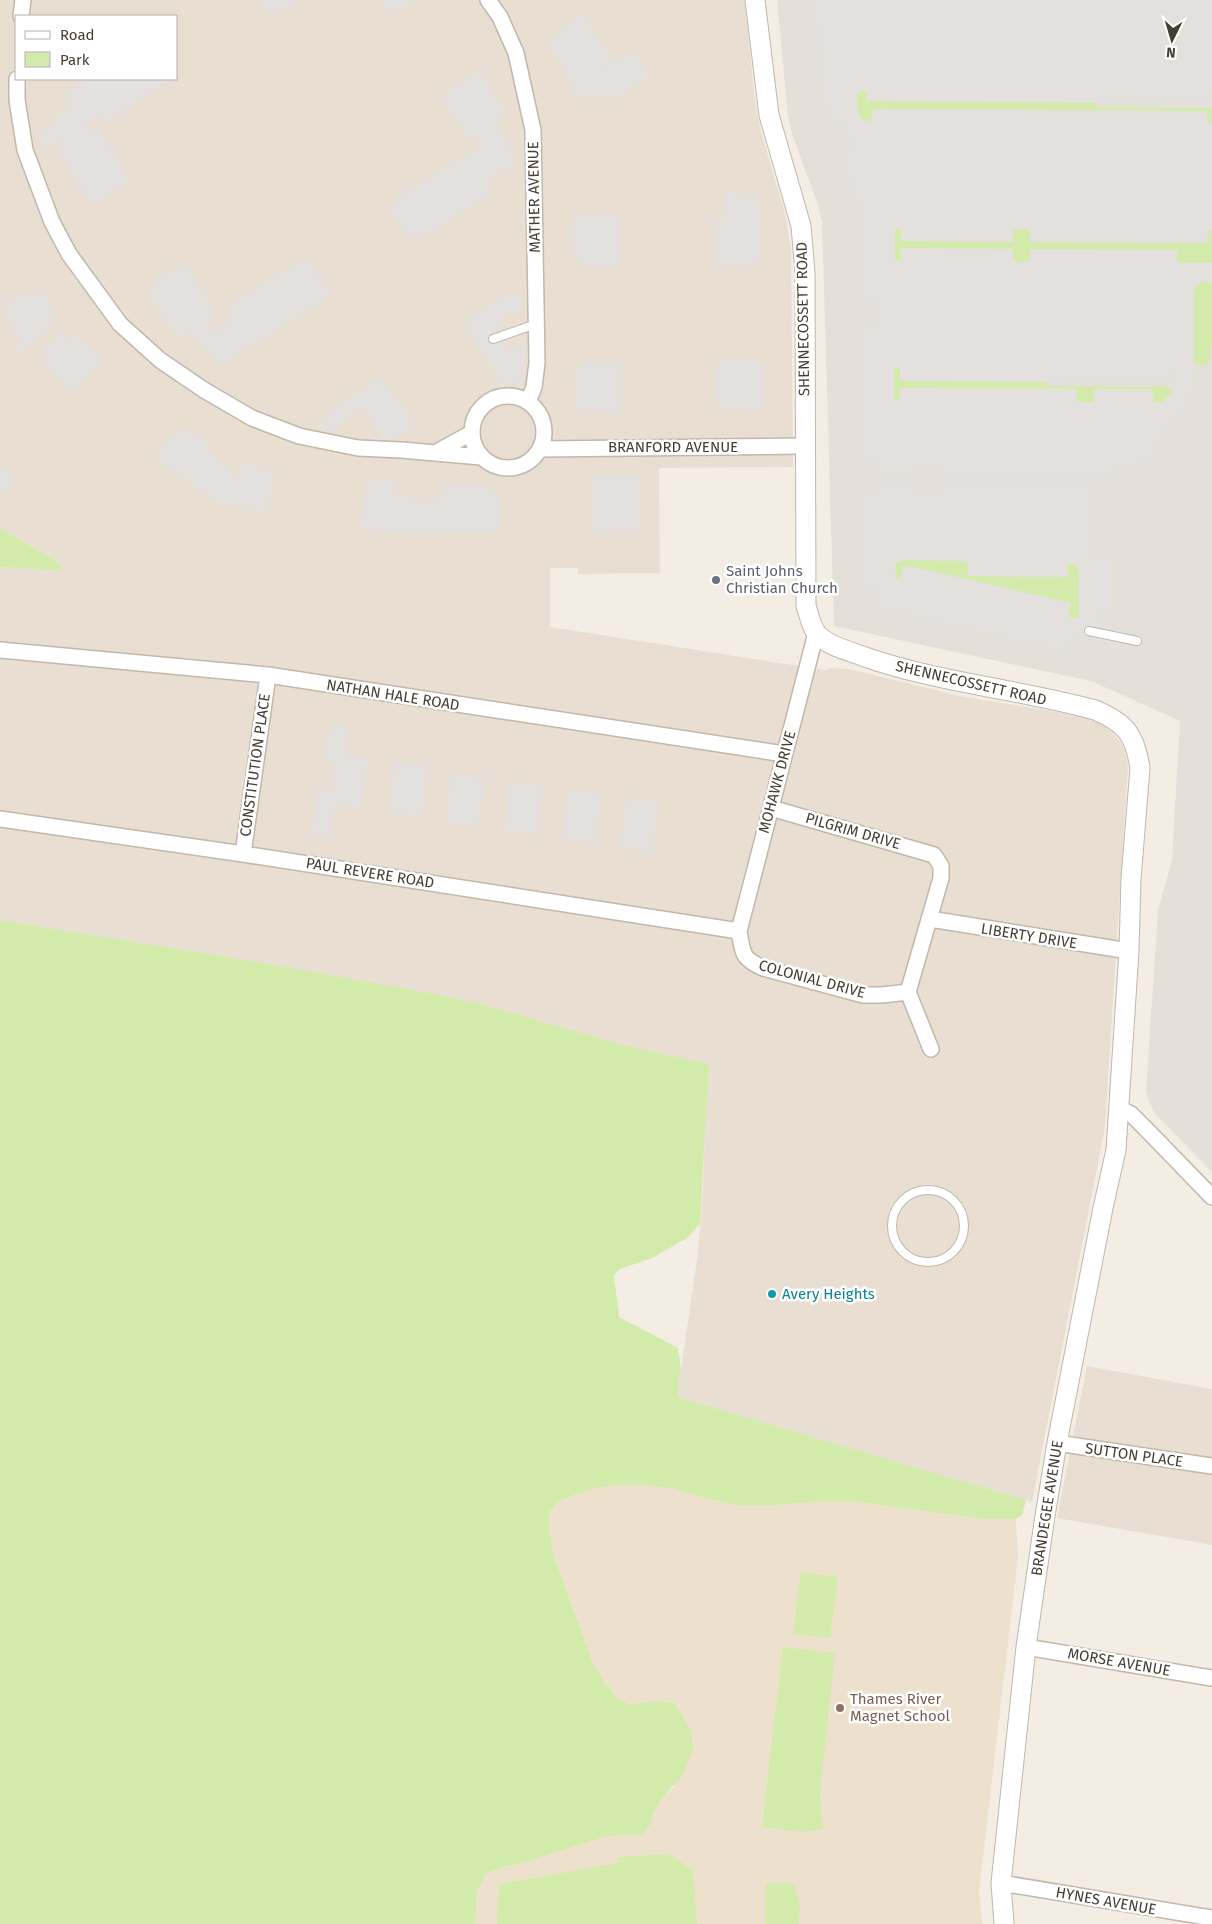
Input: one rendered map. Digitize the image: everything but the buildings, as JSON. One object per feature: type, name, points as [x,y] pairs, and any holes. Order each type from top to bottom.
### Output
[{"type":"street","points":[[21,15],[23,0]]},
{"type":"street","name":"MATHER AVENUE","points":[[488,0],[500,17],[516,53],[533,130],[537,364],[534,387],[528,402]]},
{"type":"street","name":"SHENNECOSSETT ROAD","points":[[755,0],[769,114],[801,226],[805,272],[806,606],[816,633],[827,642],[844,650],[927,676],[1090,709],[1104,714],[1125,728],[1132,737],[1136,744],[1140,768],[1131,879],[1129,950],[1120,1102]]},
{"type":"street","points":[[17,80],[17,100],[25,150],[52,222],[69,254],[120,324],[160,360],[204,390],[252,418],[299,436],[358,448],[481,457]]},
{"type":"street","points":[[506,396],[518,397],[528,402],[537,410],[543,421],[544,442],[541,450],[527,464],[515,468],[502,469],[491,465],[475,450],[471,433],[473,422],[478,412],[485,403],[495,398],[506,396]]},
{"type":"street","points":[[435,453],[471,433]]},
{"type":"street","name":"BRANFORD AVENUE","points":[[541,450],[805,446]]},
{"type":"street","name":"MOHAWK DRIVE","points":[[739,931],[816,633]]},
{"type":"street","name":"NATHAN HALE ROAD","points":[[0,650],[268,676],[784,754]]},
{"type":"street","name":"CONSTITUTION PLACE","points":[[243,854],[268,676]]},
{"type":"street","name":"PILGRIM DRIVE","points":[[771,808],[934,855],[941,866],[941,878],[930,919]]},
{"type":"street","name":"PAUL REVERE ROAD","points":[[0,820],[243,854],[739,931]]},
{"type":"street","points":[[930,919],[908,992],[931,1049]]},
{"type":"street","name":"LIBERTY DRIVE","points":[[930,919],[1129,950]]},
{"type":"street","name":"COLONIAL DRIVE","points":[[739,931],[743,955],[752,964],[763,968],[863,995],[908,992]]},
{"type":"street","points":[[1120,1102],[1212,1197]]},
{"type":"street","name":"BRANDEGEE AVENUE","points":[[1004,1924],[1000,1883],[1026,1647],[1057,1443],[1116,1150],[1120,1102]]},
{"type":"street","name":"SUTTON PLACE","points":[[1057,1443],[1212,1466]]},
{"type":"street","name":"MORSE AVENUE","points":[[1026,1647],[1212,1678]]},
{"type":"street","name":"HYNES AVENUE","points":[[1000,1883],[1212,1918]]},
{"type":"lane","points":[[493,339],[536,324]]},
{"type":"lane","points":[[1089,631],[1137,641]]},
{"type":"lane","points":[[929,1189],[941,1192],[952,1198],[960,1208],[964,1219],[964,1232],[960,1244],[952,1254],[942,1260],[925,1262],[908,1257],[899,1249],[893,1239],[891,1228],[892,1216],[897,1205],[905,1197],[916,1191],[929,1189]]},
{"type":"shaded area","points":[[0,0],[745,0],[754,93],[760,128],[785,214],[791,249],[793,467],[659,468],[660,573],[578,574],[578,568],[550,568],[550,627],[825,670],[831,668],[849,669],[964,697],[1088,717],[1109,729],[1121,743],[1128,765],[1105,1127],[1032,1502],[677,1397],[698,1253],[708,1064],[623,1045],[485,1005],[270,964],[0,920],[0,567],[64,571],[58,562],[0,528]]},
{"type":"shaded area","points":[[257,0],[300,0],[270,19]]},
{"type":"shaded area","points":[[380,0],[416,0],[390,16]]},
{"type":"shaded area","points":[[777,0],[1212,0],[1212,1172],[1156,1115],[1149,1103],[1146,1091],[1158,910],[1172,860],[1180,721],[1091,681],[834,626],[822,221],[788,117]]},
{"type":"shaded area","points":[[815,0],[1212,0],[1212,90],[1208,94],[1207,103],[867,101],[867,91],[861,90],[856,95],[859,116],[868,122],[872,119],[873,109],[1207,111],[1207,120],[1212,124],[1212,230],[1208,232],[1207,243],[1030,242],[1030,231],[1028,229],[1015,229],[1013,231],[1013,242],[901,241],[901,230],[898,228],[895,231],[895,259],[898,262],[901,259],[900,248],[1013,249],[1013,260],[1015,262],[1028,262],[1030,260],[1030,249],[1177,250],[1177,261],[1180,263],[1212,263],[1212,283],[1206,281],[1200,283],[1194,291],[1193,384],[1191,393],[1167,426],[1151,457],[1135,464],[1119,464],[1116,467],[1116,477],[940,477],[941,466],[938,463],[920,463],[917,466],[917,476],[876,476],[873,459],[863,460],[864,325],[875,325],[877,323],[877,304],[864,301],[862,214],[840,152],[854,146],[843,119],[829,125]],"holes":[[[896,367],[900,368],[900,381],[1170,382],[1170,372],[1173,369],[1176,370],[1176,378],[1172,391],[1160,403],[1153,402],[1152,389],[1094,389],[1093,402],[1079,402],[1076,399],[1077,389],[900,388],[900,399],[897,401],[894,398],[894,370]]]},
{"type":"shaded area","points":[[583,12],[613,58],[603,64],[605,67],[634,50],[651,77],[617,98],[576,97],[571,82],[547,44],[556,37],[554,32]]},
{"type":"shaded area","points":[[480,70],[508,114],[498,120],[497,124],[511,149],[513,168],[498,173],[486,180],[493,192],[419,240],[414,235],[408,239],[389,210],[394,205],[394,199],[481,145],[477,135],[468,139],[440,95]]},
{"type":"shaded area","points":[[86,80],[171,80],[105,123],[99,116],[85,124],[86,128],[90,131],[98,127],[131,181],[92,206],[62,157],[62,144],[57,141],[41,149],[38,132],[41,133],[49,128],[58,113],[70,106],[63,95]]},
{"type":"shaded area","points":[[723,192],[759,195],[761,260],[753,262],[753,267],[715,266],[714,219],[722,218],[725,214]]},
{"type":"shaded area","points":[[573,214],[620,214],[620,267],[584,268],[582,262],[574,262]]},
{"type":"shaded area","points":[[304,258],[307,258],[330,293],[329,297],[220,366],[200,346],[198,339],[190,332],[178,339],[146,293],[153,288],[155,279],[170,269],[179,270],[187,265],[217,313],[208,321],[212,331],[217,332],[222,329],[231,315],[232,310],[228,304]]},
{"type":"shaded area","points":[[43,291],[46,292],[57,314],[51,318],[54,324],[13,359],[19,337],[4,308],[4,304],[30,292],[37,294]]},
{"type":"shaded area","points":[[512,294],[522,294],[521,312],[505,313],[500,328],[501,338],[503,344],[510,348],[517,346],[523,341],[524,381],[514,382],[502,387],[463,323],[498,300]]},
{"type":"shaded area","points":[[63,333],[70,340],[76,335],[105,358],[75,393],[43,367],[48,354],[43,349]]},
{"type":"shaded area","points":[[720,360],[763,360],[764,404],[761,410],[723,410],[717,408],[716,366]]},
{"type":"shaded area","points":[[585,362],[621,362],[622,413],[586,413],[576,410],[574,368],[581,368]]},
{"type":"shaded area","points":[[383,376],[416,424],[400,434],[399,439],[380,439],[380,435],[365,411],[356,409],[333,432],[314,427],[319,425],[349,396]]},
{"type":"shaded area","points":[[188,427],[212,446],[210,455],[231,467],[231,475],[234,477],[240,476],[241,462],[275,469],[268,513],[218,504],[155,457],[176,429],[182,434]]},
{"type":"shaded area","points":[[0,464],[17,477],[0,498]]},
{"type":"shaded area","points":[[593,476],[639,476],[641,530],[593,531]]},
{"type":"shaded area","points":[[368,478],[394,481],[396,495],[433,500],[440,497],[443,492],[441,484],[493,485],[492,493],[496,497],[500,496],[500,532],[405,534],[359,528]]},
{"type":"shaded area","points":[[940,481],[1088,483],[1089,555],[1095,558],[1112,558],[1111,612],[1100,612],[1096,617],[1100,625],[1111,626],[1111,644],[1075,636],[1072,639],[1069,652],[878,608],[881,594],[876,590],[862,588],[862,496],[874,497],[878,494],[878,483],[917,482],[917,493],[919,495],[938,495],[940,493]],"holes":[[[904,560],[964,561],[968,564],[968,576],[1068,577],[1067,566],[1069,563],[1073,563],[1079,570],[1079,616],[1077,618],[1068,615],[1071,603],[904,565],[900,578],[895,578],[896,563]]]},
{"type":"shaded area","points":[[331,724],[348,726],[345,755],[369,758],[361,809],[336,805],[330,838],[311,835],[318,788],[331,788],[336,765],[323,762]]},
{"type":"shaded area","points":[[395,761],[428,766],[421,817],[387,812]]},
{"type":"shaded area","points":[[452,773],[486,779],[477,826],[445,822]]},
{"type":"shaded area","points":[[511,781],[544,786],[537,835],[504,831]]},
{"type":"shaded area","points":[[568,789],[602,795],[595,844],[562,838]]},
{"type":"shaded area","points":[[627,797],[659,802],[652,852],[620,848]]},
{"type":"shaded area","points":[[1087,1366],[1212,1389],[1212,1545],[1057,1518]]},
{"type":"shaded area","name":"Thames River Magnet School","points":[[640,1485],[670,1488],[736,1505],[761,1506],[827,1501],[857,1502],[984,1519],[1016,1519],[1018,1557],[979,1891],[982,1924],[475,1924],[477,1893],[486,1874],[500,1868],[529,1861],[608,1836],[642,1835],[651,1824],[654,1812],[663,1797],[675,1786],[642,1703],[629,1704],[619,1699],[605,1683],[593,1663],[554,1556],[549,1527],[550,1511],[558,1502],[577,1494],[606,1486]]},
{"type":"green space","points":[[861,90],[867,91],[867,101],[1096,103],[1096,107],[1212,108],[1212,124],[1207,120],[1207,111],[873,109],[871,121],[866,122],[860,116],[856,107],[858,93]]},
{"type":"green space","points":[[897,228],[901,230],[902,241],[1013,242],[1013,231],[1015,229],[1028,229],[1030,231],[1030,242],[1207,243],[1208,232],[1212,230],[1212,263],[1180,263],[1177,261],[1177,250],[1030,249],[1030,260],[1027,262],[1015,262],[1013,260],[1013,249],[901,248],[901,259],[898,262],[895,259],[895,231]]},
{"type":"green space","points":[[1206,281],[1211,282],[1212,286],[1212,340],[1208,365],[1194,365],[1194,291],[1196,286]]},
{"type":"green space","points":[[896,367],[900,368],[901,381],[1047,382],[1048,386],[1169,387],[1172,391],[1165,400],[1160,402],[1153,402],[1152,389],[1094,389],[1093,402],[1079,402],[1076,399],[1076,389],[900,398],[897,401],[894,398],[894,370]]},
{"type":"green space","points":[[0,528],[58,562],[64,571],[0,567]]},
{"type":"green space","points":[[904,560],[964,561],[968,564],[968,576],[1067,577],[1067,566],[1073,563],[1079,570],[1079,616],[1077,618],[1068,615],[1071,603],[904,565],[900,578],[895,578],[894,566],[896,563]]},
{"type":"green space","points":[[0,920],[270,964],[445,996],[485,1005],[623,1045],[709,1064],[700,1224],[687,1238],[652,1258],[620,1269],[614,1275],[619,1317],[678,1348],[681,1369],[677,1397],[1026,1500],[1022,1515],[1016,1519],[984,1519],[857,1502],[827,1501],[761,1506],[736,1505],[670,1488],[640,1485],[606,1486],[577,1494],[558,1502],[550,1511],[549,1527],[554,1556],[593,1663],[605,1683],[619,1699],[629,1704],[660,1701],[675,1704],[691,1731],[693,1750],[683,1775],[663,1797],[654,1812],[651,1824],[642,1835],[608,1836],[529,1861],[500,1868],[486,1874],[477,1893],[475,1924],[0,1924]]},
{"type":"green space","points":[[801,1572],[838,1577],[830,1638],[793,1634]]},
{"type":"green space","points":[[783,1647],[835,1653],[820,1797],[823,1829],[801,1832],[762,1827]]},
{"type":"green space","points":[[669,1854],[693,1870],[697,1924],[497,1924],[499,1884],[618,1863],[618,1857]]},
{"type":"green space","points":[[766,1883],[794,1883],[800,1905],[799,1924],[766,1924]]},
{"type":"place","name":"Saint Johns Christian Church","points":[[716,580]]},
{"type":"place","name":"Avery Heights","points":[[772,1294]]},
{"type":"place","name":"Thames River Magnet School","points":[[840,1708]]}]
